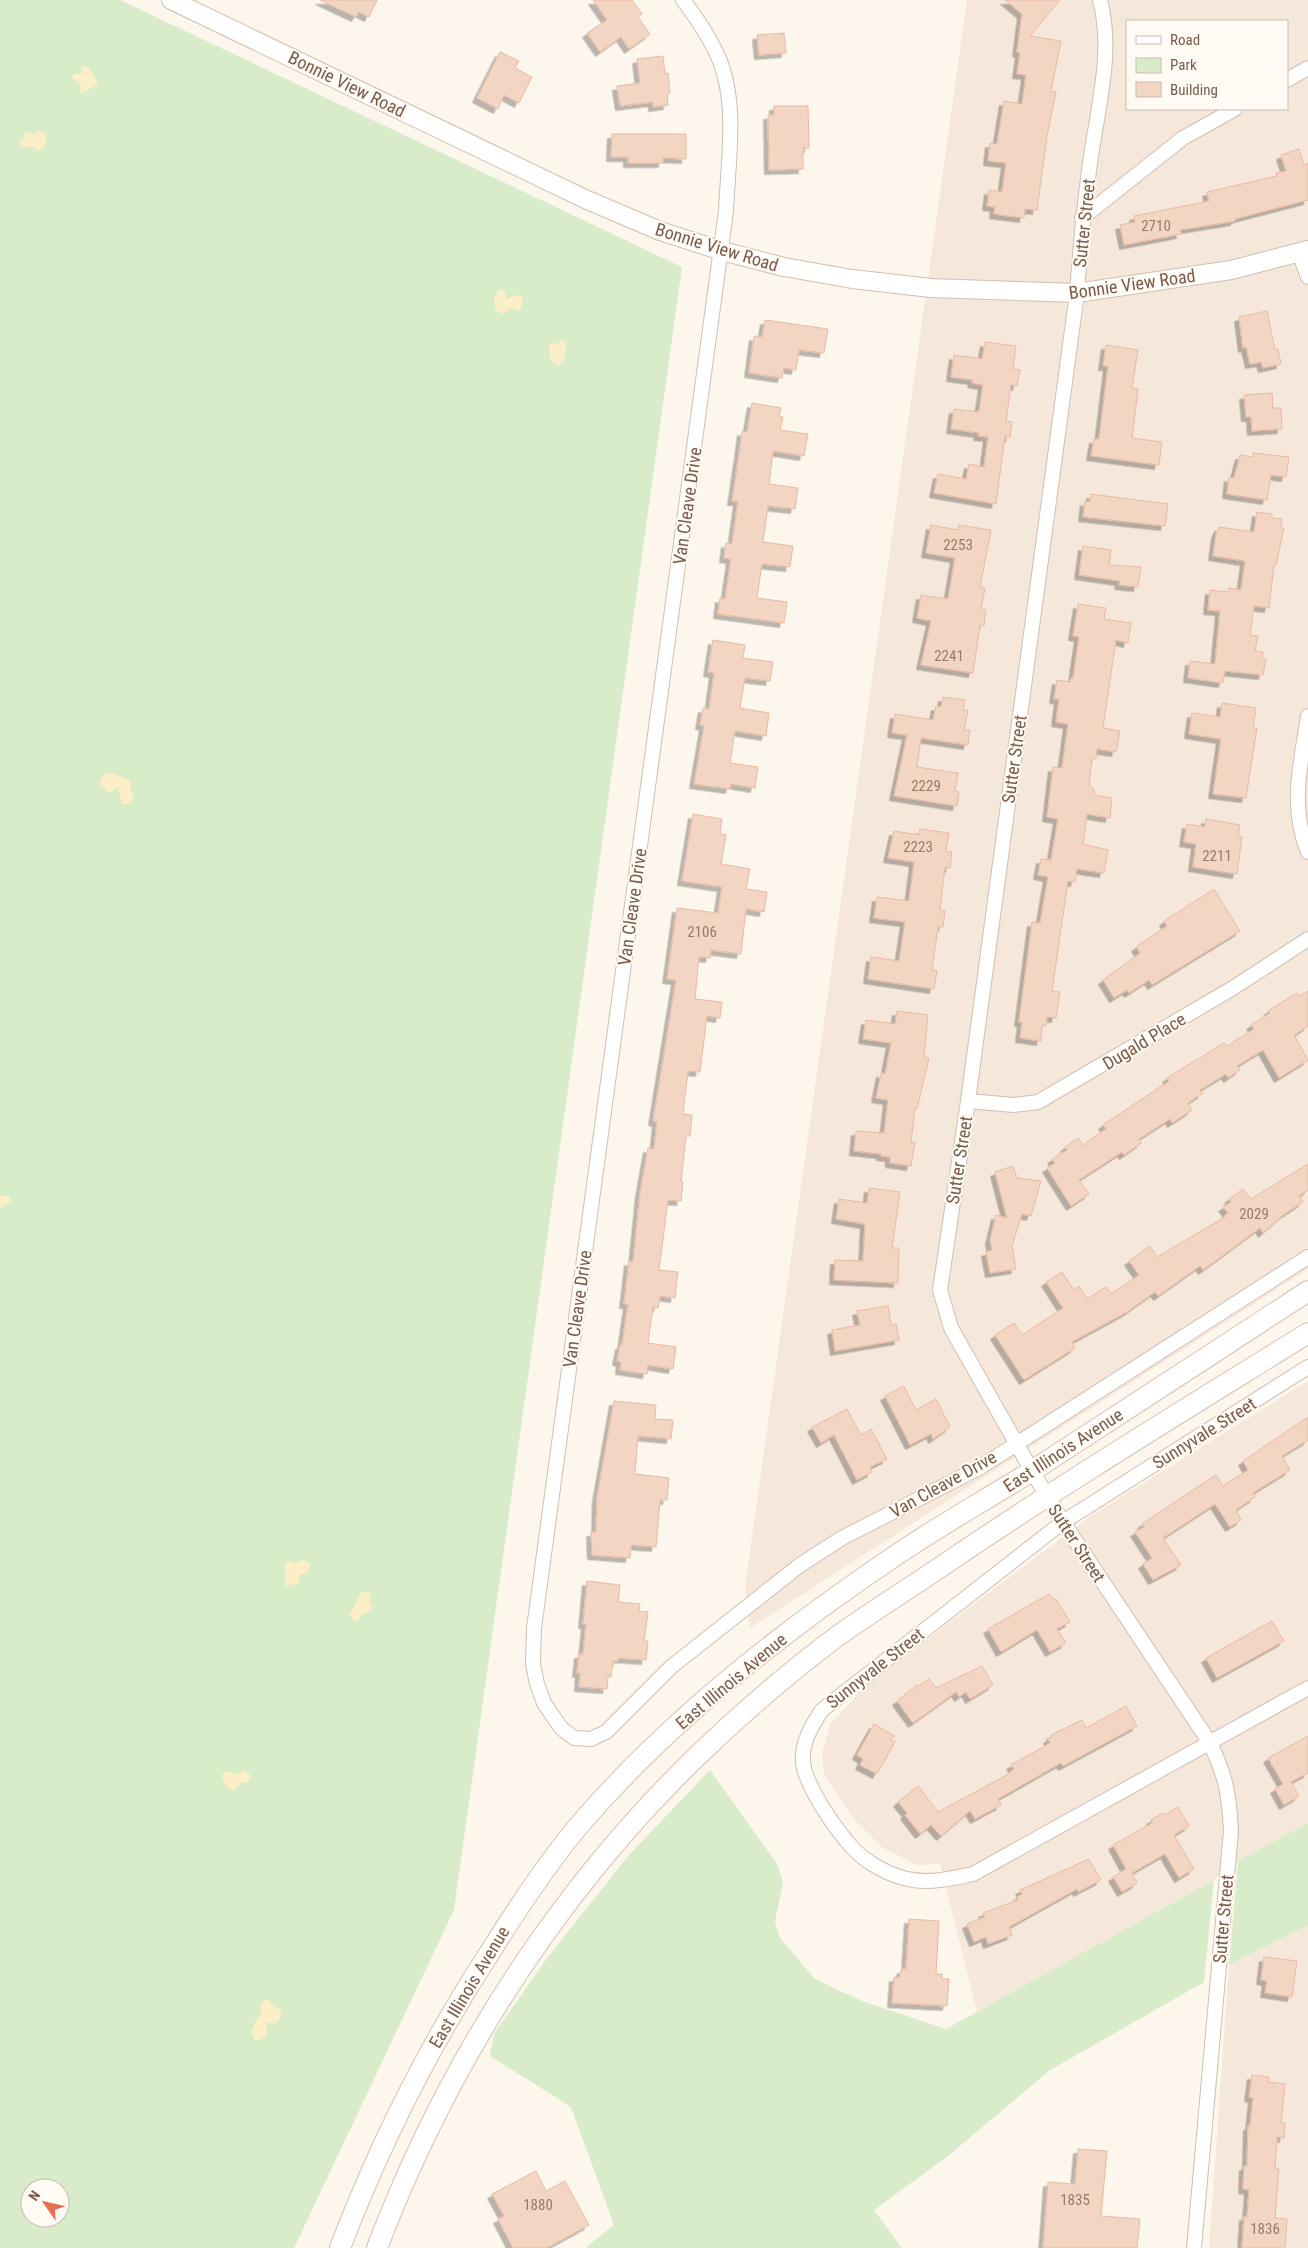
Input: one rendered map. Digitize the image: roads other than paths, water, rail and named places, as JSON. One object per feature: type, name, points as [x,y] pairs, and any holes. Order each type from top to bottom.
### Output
[{"type":"main road","name":"East Illinois Avenue","points":[[340,2248],[377,2155],[411,2086],[461,1997],[522,1902],[580,1824],[638,1763],[673,1729],[756,1657],[891,1558],[1032,1471],[1308,1291]]},
{"type":"main road","name":"East Illinois Avenue","points":[[377,2248],[392,2208],[470,2050],[532,1949],[592,1869],[679,1774],[774,1687],[839,1636],[1046,1495],[1308,1333]]},
{"type":"street","name":"Bonnie View Road","points":[[171,0],[585,198],[660,230],[722,251],[784,268],[852,279],[932,288],[1077,293],[1231,270],[1304,251]]},
{"type":"street","name":"Van Cleave Drive","points":[[683,0],[716,53],[728,94],[729,128],[726,211],[534,1628],[533,1664],[537,1684],[544,1703],[561,1728],[574,1738],[591,1739],[606,1732],[671,1668],[800,1566],[842,1538],[979,1468],[1308,1257]]},
{"type":"street","name":"Sutter Street","points":[[1100,0],[1105,19],[1106,53],[1082,218],[1077,293],[968,1101],[940,1290],[951,1328],[1046,1495],[1210,1743],[1224,1773],[1231,1831],[1194,2248]]},
{"type":"street","points":[[1288,79],[1308,68]]},
{"type":"street","points":[[1082,218],[1183,138],[1233,110]]},
{"type":"street","points":[[1304,251],[1308,277]]},
{"type":"street","points":[[1308,716],[1296,795],[1300,833],[1308,852]]},
{"type":"street","name":"Dugald Place","points":[[968,1101],[1014,1105],[1038,1102],[1233,988],[1308,939]]},
{"type":"street","name":"Sunnyvale Street","points":[[1308,1367],[1063,1522],[822,1710],[808,1733],[803,1762],[810,1788],[850,1846],[879,1868],[911,1880],[940,1881],[973,1874],[1308,1688]]}]
